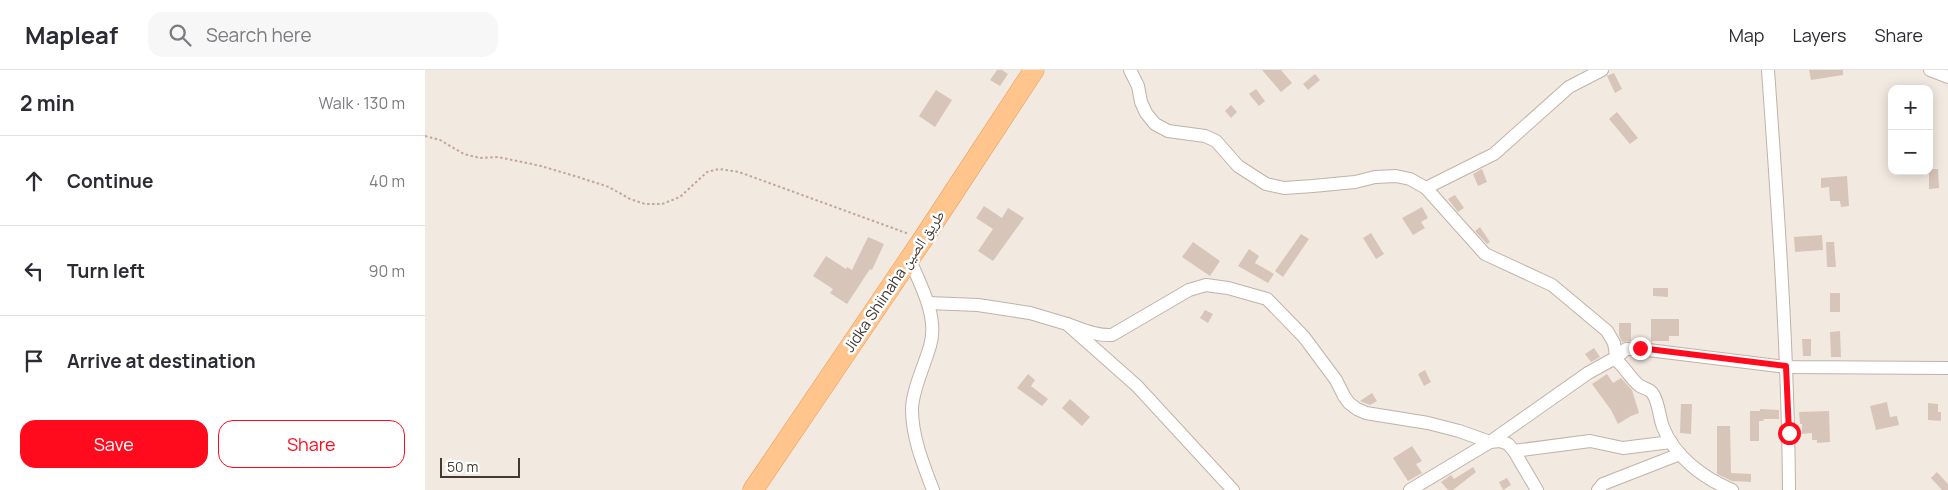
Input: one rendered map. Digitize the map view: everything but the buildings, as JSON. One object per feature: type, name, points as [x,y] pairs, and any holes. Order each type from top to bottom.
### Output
[{"type":"main road","name":"Jidka Shiinaha طريق الصين","points":[[753,490],[923,239],[1034,70]]},
{"type":"street","points":[[1130,70],[1138,86],[1145,113],[1155,124],[1168,131],[1205,136],[1217,141],[1238,166],[1266,184],[1284,188],[1396,176],[1410,179],[1426,188],[1485,254],[1552,285],[1607,331],[1613,343],[1617,361],[1639,386],[1651,391],[1655,397],[1663,427],[1680,454],[1702,474],[1717,484],[1731,490]]},
{"type":"street","points":[[1426,188],[1494,154],[1569,87],[1602,70]]},
{"type":"street","points":[[1768,70],[1783,283],[1788,395],[1789,490]]},
{"type":"street","points":[[1930,70],[1948,77]]},
{"type":"street","points":[[909,258],[929,303],[931,320],[931,344],[919,377],[912,408],[917,448],[933,490]]},
{"type":"street","points":[[929,303],[978,305],[1030,313],[1091,333],[1112,335],[1189,290],[1206,285],[1228,288],[1267,299],[1304,337],[1336,380],[1344,396],[1357,409],[1366,413],[1459,430],[1490,442],[1500,441],[1508,444],[1537,490]]},
{"type":"street","points":[[1067,324],[1137,386],[1233,490]]},
{"type":"street","points":[[1410,490],[1490,442],[1588,373],[1617,357],[1626,348],[1640,348],[1786,366],[1948,368]]},
{"type":"street","points":[[1514,451],[1590,441],[1623,448],[1671,442]]},
{"type":"street","points":[[1598,490],[1603,484],[1680,454]]},
{"type":"path","points":[[425,136],[440,140],[464,154],[480,158],[498,157],[578,176],[609,187],[630,199],[645,204],[662,204],[680,197],[707,172],[719,169],[739,172],[923,239]]},
{"type":"route","points":[[1640,348],[1786,366],[1789,433]]}]
